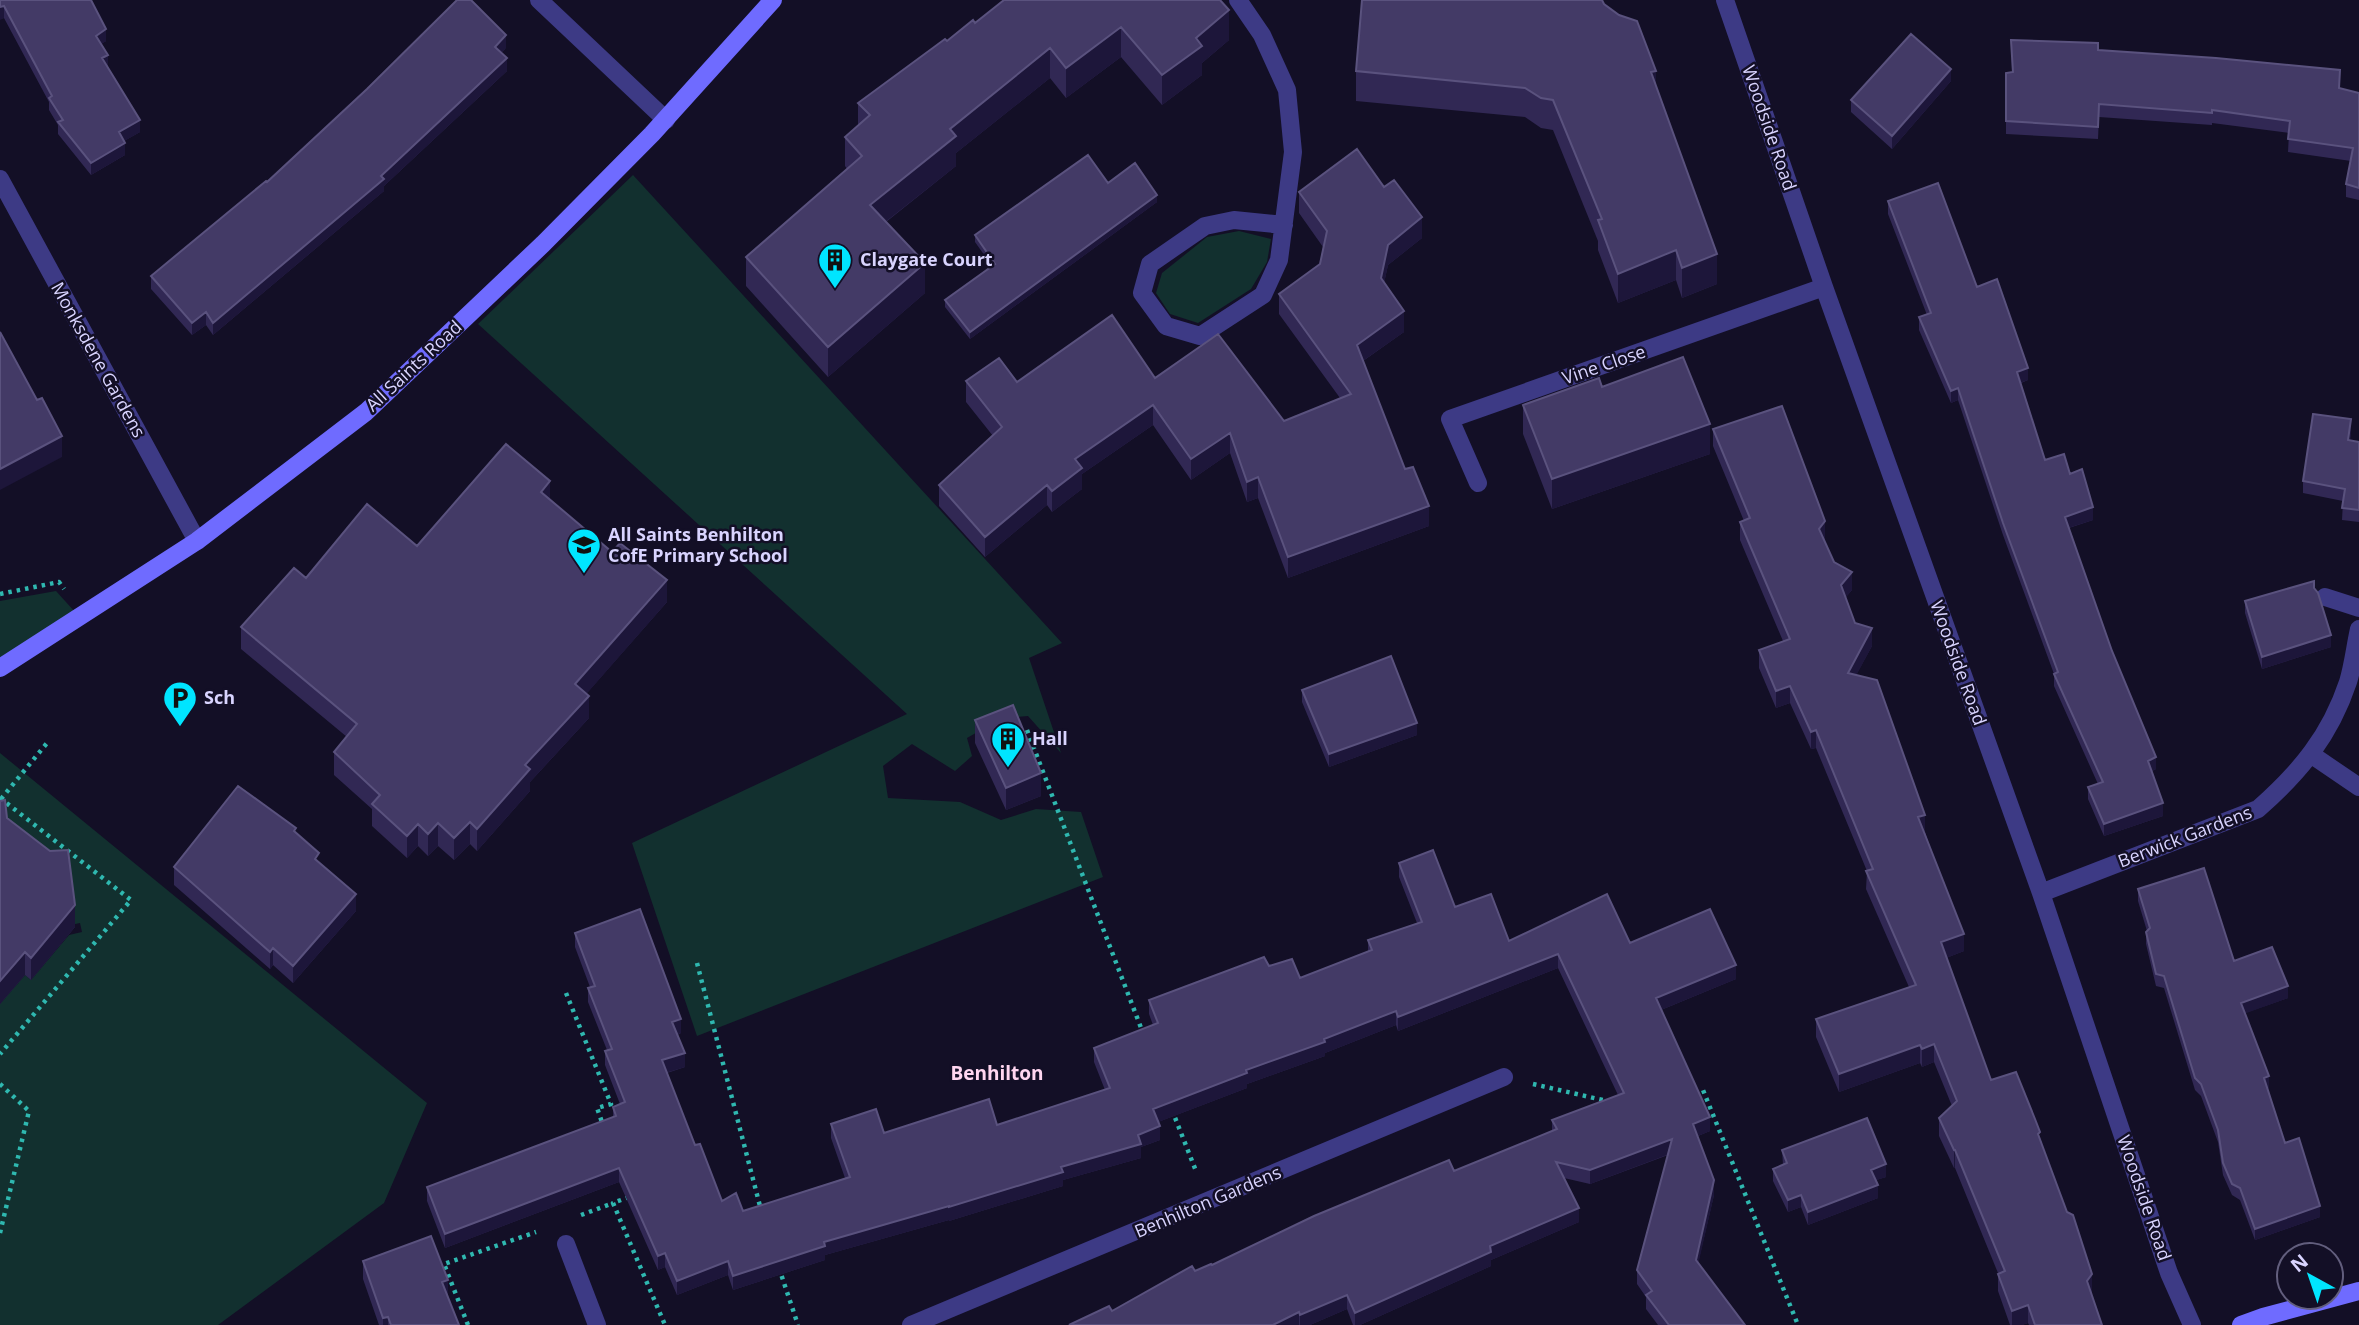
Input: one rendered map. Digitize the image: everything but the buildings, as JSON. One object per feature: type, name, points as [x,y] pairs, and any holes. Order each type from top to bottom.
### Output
[{"type":"street","points":[[539,0],[666,120]]},
{"type":"street","name":"All Saints Road","points":[[0,668],[197,541],[366,412],[543,244],[666,120],[773,0]]},
{"type":"street","points":[[1238,0],[1262,35],[1287,90],[1293,152],[1284,225],[1279,260],[1263,295],[1200,335],[1166,326],[1142,293],[1150,264],[1205,226],[1234,220],[1284,225]]},
{"type":"street","name":"Woodside Road","points":[[1725,0],[1824,287],[2041,893],[2169,1273],[2192,1325]]},
{"type":"street","name":"Monksdene Gardens","points":[[0,179],[197,541]]},
{"type":"street","name":"Vine Close","points":[[1478,483],[1450,419],[1824,287]]},
{"type":"street","points":[[2325,597],[2359,608]]},
{"type":"street","name":"Berwick Gardens","points":[[2041,893],[2258,809],[2287,784],[2312,755],[2333,719],[2348,681],[2359,629]]},
{"type":"street","points":[[2312,755],[2359,787]]},
{"type":"street","name":"Benhilton Gardens","points":[[911,1325],[1504,1077]]},
{"type":"street","points":[[566,1244],[597,1325]]},
{"type":"street","points":[[2241,1325],[2359,1291]]},
{"type":"path","points":[[0,594],[59,582],[82,616]]},
{"type":"path","points":[[1027,730],[1144,1036]]},
{"type":"path","points":[[0,1054],[131,900],[0,799],[47,743]]},
{"type":"path","points":[[697,963],[761,1213]]},
{"type":"path","points":[[566,993],[611,1104],[597,1108],[606,1133]]},
{"type":"path","points":[[1504,1077],[1619,1104]]},
{"type":"path","points":[[0,1084],[29,1111],[0,1233]]},
{"type":"path","points":[[1691,1094],[1703,1090],[1798,1325]]},
{"type":"path","points":[[1169,1100],[1208,1202]]},
{"type":"path","points":[[579,1216],[631,1196]]},
{"type":"path","points":[[613,1203],[665,1325]]},
{"type":"path","points":[[468,1325],[444,1264],[544,1229]]},
{"type":"path","points":[[778,1263],[798,1325]]},
{"type":"green space","points":[[633,175],[1062,643],[1029,658],[1061,753],[1028,716],[1002,718],[967,738],[972,756],[955,771],[912,744],[883,766],[888,798],[960,802],[1001,820],[1036,809],[1081,812],[1103,877],[697,1036],[632,843],[907,714],[478,324]]},
{"type":"green space","points":[[1239,231],[1271,239],[1267,262],[1251,289],[1198,323],[1170,314],[1156,293],[1162,273],[1207,237]]},
{"type":"green space","points":[[56,591],[75,612],[0,659],[0,601]]},
{"type":"green space","points":[[0,753],[427,1103],[384,1203],[218,1325],[0,1325],[0,1004],[25,975],[31,980],[69,935],[82,932],[80,923],[66,926],[0,824]]},
{"type":"place","name":"Claygate Court","points":[[835,290]]},
{"type":"place","name":"All Saints Benhilton CofE Primary School","points":[[584,575]]},
{"type":"place","name":"Sch","points":[[180,728]]},
{"type":"place","name":"Hall","points":[[1008,769]]},
{"type":"district","name":"Benhilton","points":[[997,1073]]}]
